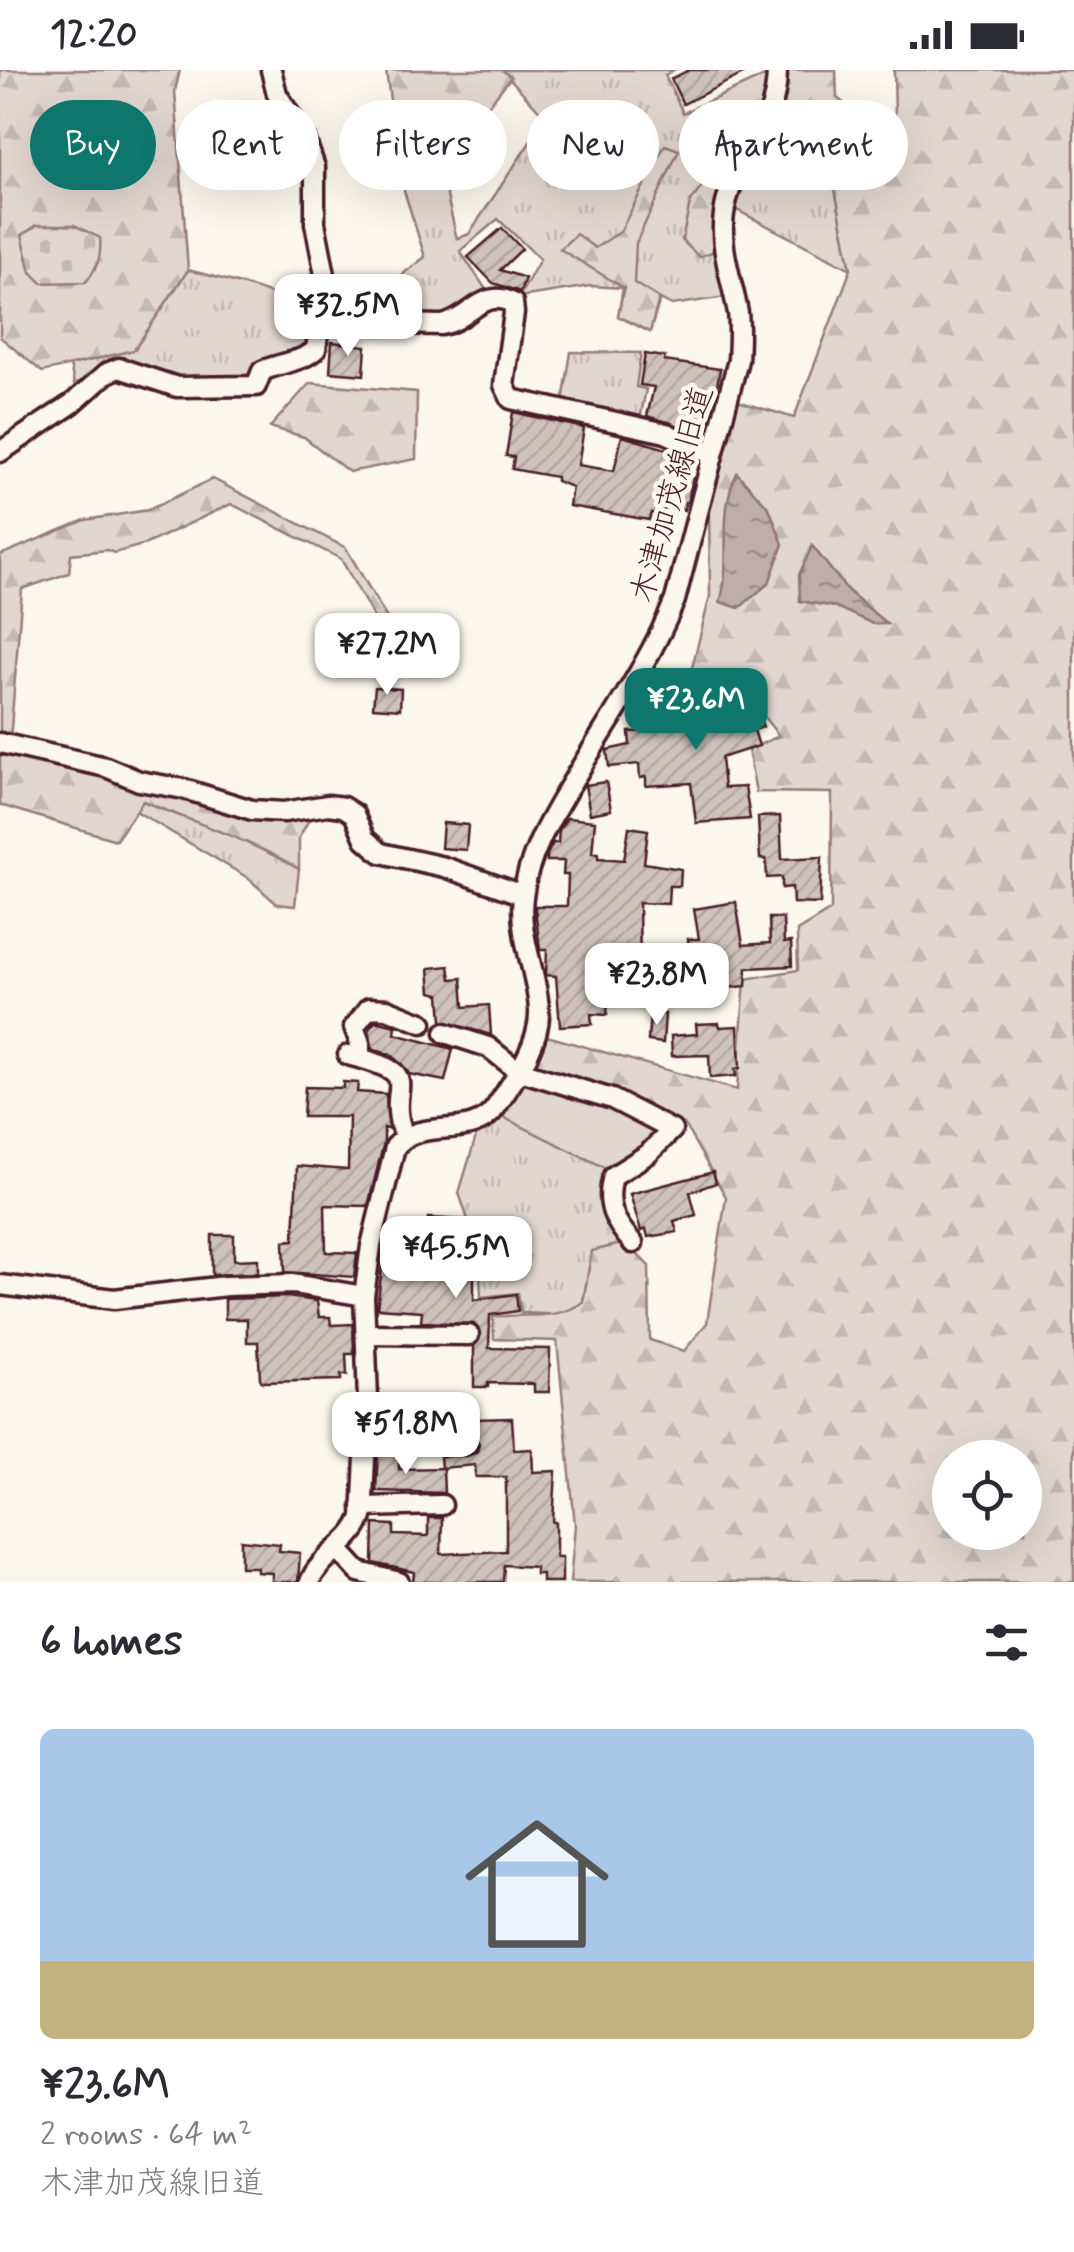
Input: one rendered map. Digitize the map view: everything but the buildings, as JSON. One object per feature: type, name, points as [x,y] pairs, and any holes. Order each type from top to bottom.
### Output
[{"type":"street","points":[[0,452],[119,368],[177,386],[256,386],[262,372],[314,352],[326,270],[315,223],[314,166],[309,148],[277,94],[271,70]]},
{"type":"street","name":"木津加茂線旧道","points":[[404,1136],[484,1120],[498,1104],[532,1043],[539,1011],[523,928],[523,895],[542,832],[660,637],[684,570],[711,454],[734,379],[740,330],[724,238],[725,206],[733,184],[762,136],[772,109],[777,70]]},
{"type":"street","points":[[321,320],[442,325],[457,322],[487,298],[504,298],[513,303],[514,313],[504,386],[511,399],[519,404],[666,432],[711,454]]},
{"type":"street","points":[[0,744],[106,767],[139,781],[184,789],[252,810],[284,812],[328,805],[343,807],[354,814],[365,839],[382,852],[444,867],[523,895]]},
{"type":"street","points":[[310,1582],[322,1562],[357,1530],[362,1507],[366,1438],[364,1296],[371,1246],[395,1147],[404,1136],[398,1121],[397,1074],[387,1065],[354,1057],[360,1043],[354,1027],[368,1008],[387,1009],[422,1023]]},
{"type":"street","points":[[445,1033],[488,1047],[517,1070],[612,1099],[672,1130],[648,1154],[614,1176],[609,1191],[613,1220],[634,1243]]},
{"type":"street","points":[[0,1286],[114,1298],[226,1286],[292,1284],[364,1296]]},
{"type":"street","points":[[365,1334],[469,1335]]},
{"type":"street","points":[[366,1438],[467,1444]]},
{"type":"street","points":[[362,1507],[442,1505]]},
{"type":"street","points":[[338,1549],[354,1574],[399,1582]]},
{"type":"green space","points":[[0,70],[180,70],[175,91],[176,190],[182,190],[188,270],[134,350],[42,372],[0,337]]},
{"type":"green space","points":[[386,70],[502,70],[511,77],[493,100],[390,100]]},
{"type":"green space","points":[[502,70],[674,70],[665,75],[679,105],[679,190],[706,190],[690,202],[717,250],[726,297],[672,305],[660,299],[650,332],[618,316],[623,288],[590,286],[519,297],[540,259],[498,219],[460,251],[489,294],[455,318],[401,320],[390,284],[425,257],[404,190],[446,190],[457,239],[469,234],[498,190],[507,190],[507,177],[527,147],[527,190],[659,190],[659,100],[530,100]]},
{"type":"green space","points":[[784,70],[836,70],[840,100],[778,100]]},
{"type":"green space","points":[[894,70],[1074,70],[1074,1582],[570,1582],[575,1525],[557,1341],[494,1339],[493,1317],[552,1314],[573,1308],[583,1302],[592,1251],[626,1243],[649,1266],[650,1340],[684,1351],[707,1323],[726,1197],[684,1124],[523,1077],[540,1034],[737,1090],[745,979],[798,970],[797,931],[831,910],[832,793],[756,792],[748,750],[779,736],[731,675],[690,676],[710,596],[709,499],[735,400],[794,418],[851,269],[835,190],[908,190],[908,100],[895,100]],"holes":[[[813,547],[848,591],[885,623],[836,607],[800,601]]]},
{"type":"green space","points":[[769,74],[766,100],[712,100]]},
{"type":"green space","points":[[665,145],[679,150],[636,243],[634,283],[659,298],[650,332],[618,316],[624,288],[560,249],[576,234],[595,248],[620,232],[642,190],[659,190],[659,157]]},
{"type":"green space","points":[[699,190],[723,190],[717,204],[717,250],[699,257],[682,240],[690,203]]},
{"type":"green space","points":[[740,190],[835,190],[851,269],[731,207]]},
{"type":"green space","points":[[37,225],[74,225],[100,238],[98,262],[86,282],[42,283],[31,272],[22,235]]},
{"type":"green space","points":[[188,270],[271,294],[319,316],[316,341],[253,383],[186,379],[133,363],[110,362],[75,388],[70,365],[134,350]]},
{"type":"green space","points":[[571,352],[641,353],[636,387],[646,389],[640,420],[562,408]]},
{"type":"green space","points":[[310,383],[417,392],[416,459],[349,472],[304,437],[270,427]]},
{"type":"green space","points":[[213,479],[346,548],[389,622],[380,629],[341,559],[231,504],[146,544],[114,553],[107,550],[71,554],[69,573],[22,589],[10,741],[0,739],[0,555],[85,520],[148,510]]},
{"type":"green space","points":[[0,746],[205,799],[314,810],[299,838],[299,869],[143,801],[116,840],[0,805]]},
{"type":"green space","points":[[143,801],[299,869],[295,906],[277,904],[248,878],[136,811]]},
{"type":"green space","points":[[523,1077],[610,1104],[663,1129],[644,1152],[612,1171],[503,1117]]},
{"type":"green space","points":[[503,1117],[612,1171],[605,1193],[605,1210],[626,1243],[592,1251],[583,1302],[565,1315],[521,1313],[518,1293],[481,1297],[479,1252],[459,1193],[478,1130]]},
{"type":"water","points":[[737,473],[769,508],[783,544],[769,583],[739,608],[720,602],[727,505]]},
{"type":"water","points":[[812,546],[848,591],[887,624],[873,624],[836,607],[800,601],[799,575]]}]
